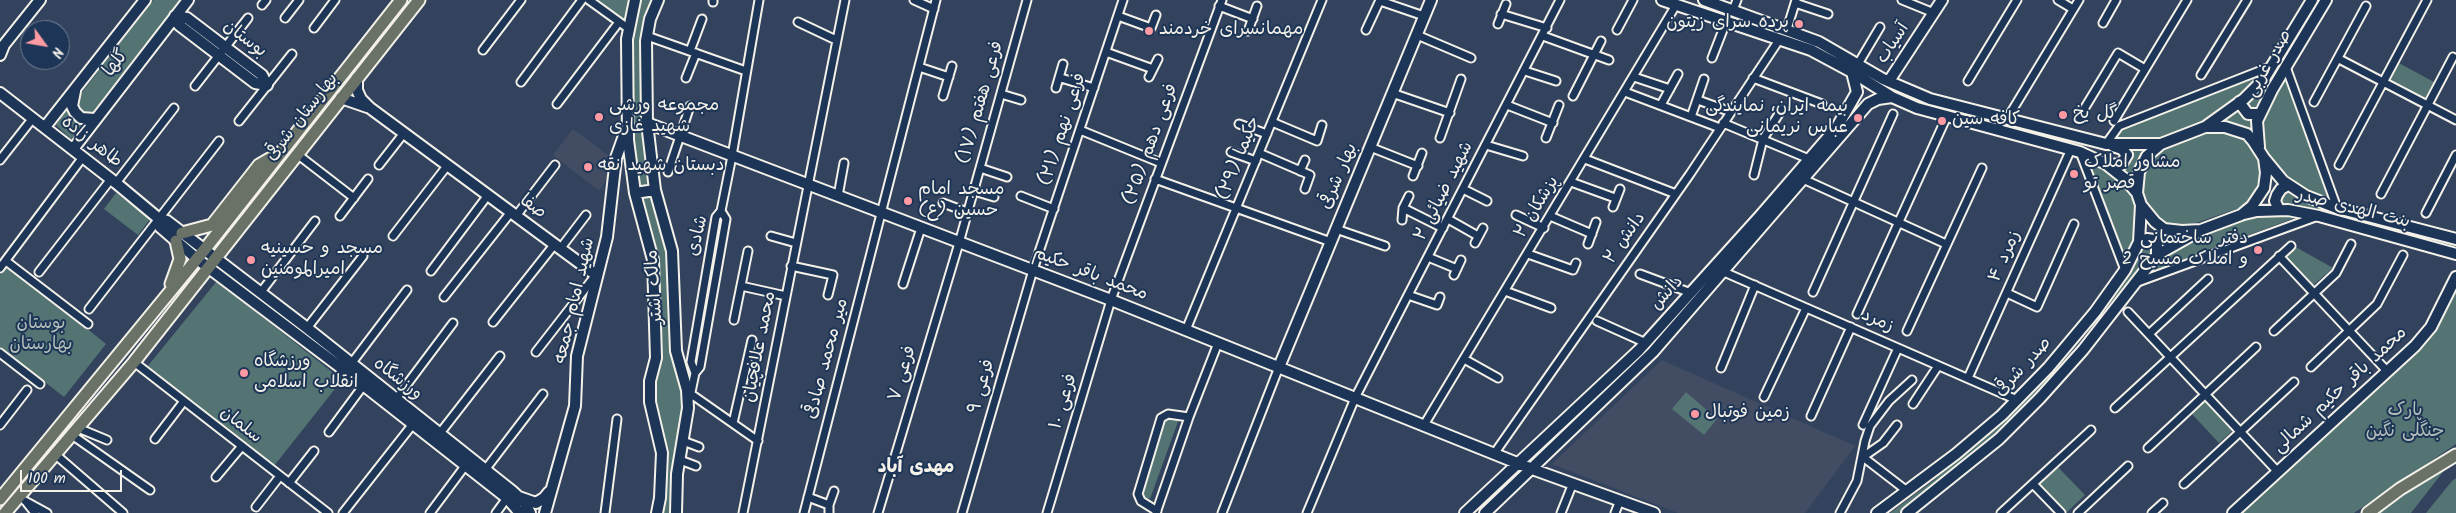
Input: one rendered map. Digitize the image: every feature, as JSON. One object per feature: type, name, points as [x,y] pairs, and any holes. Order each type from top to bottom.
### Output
[{"type":"main road","name":"بهارستان شرقی","points":[[197,259],[401,0]]},
{"type":"main road","name":"بهارستان شرقی","points":[[208,267],[419,0]]},
{"type":"main road","points":[[164,299],[177,273],[180,259],[179,237],[212,226],[259,165],[284,150]]},
{"type":"main road","points":[[0,499],[197,259]]},
{"type":"main road","points":[[5,513],[134,362],[208,267]]},
{"type":"main road","points":[[2368,513],[2408,484],[2456,455]]},
{"type":"main road","points":[[15,513],[25,500],[37,477]]},
{"type":"street","points":[[1,49],[40,0]]},
{"type":"street","name":"گلها","points":[[45,127],[145,0]]},
{"type":"street","name":"گلها","points":[[73,149],[188,0]]},
{"type":"street","points":[[284,18],[299,0]]},
{"type":"street","points":[[314,28],[335,0]]},
{"type":"street","points":[[483,50],[521,0]]},
{"type":"street","points":[[521,82],[582,0]]},
{"type":"street","points":[[589,0],[628,29]]},
{"type":"street","name":"مالک اشتر","points":[[635,0],[628,29],[628,124],[631,171],[635,194],[653,260],[656,358],[650,381],[650,402],[662,453],[660,498],[657,513]]},
{"type":"street","name":"مالک اشتر","points":[[658,0],[647,36],[648,123],[655,190],[672,251],[676,351],[687,390],[688,408],[680,460],[676,513]]},
{"type":"street","name":"شادی","points":[[688,408],[695,373],[691,362],[716,217],[721,211],[732,156],[759,0]]},
{"type":"street","name":"محمد علافچیان","points":[[743,513],[845,0]]},
{"type":"street","points":[[914,0],[934,9]]},
{"type":"street","name":"میر محمد صادقی","points":[[804,513],[936,0]]},
{"type":"street","name":"فرعی هفتم (۱۷)","points":[[959,243],[1027,0]]},
{"type":"street","name":"فرعی نهم (۲۱)","points":[[1033,270],[1124,0]]},
{"type":"street","name":"حکیما (۲۹)","points":[[1186,330],[1322,0]]},
{"type":"street","points":[[1366,30],[1380,0],[1424,16]]},
{"type":"street","name":"بهار شرقی","points":[[1279,367],[1431,0]]},
{"type":"street","name":"شهید ضیائی ۲","points":[[1307,513],[1355,398],[1560,0]]},
{"type":"street","points":[[1617,30],[1633,0]]},
{"type":"street","points":[[1662,0],[1811,50],[1930,99],[2106,144],[2122,149],[2127,155],[2121,165],[2106,164]]},
{"type":"street","points":[[1704,0],[1819,42],[1892,97],[1917,108],[2076,150],[2106,164],[2125,179],[2137,193],[2141,205],[2154,222],[2164,229],[2182,231],[2201,230],[2241,215],[2252,206],[2264,188],[2266,173],[2264,158],[2259,148],[2242,132],[2225,127],[2205,127],[2161,144],[2147,156],[2142,165],[2137,193]]},
{"type":"street","points":[[1733,10],[1737,0]]},
{"type":"street","points":[[1902,0],[1934,13]]},
{"type":"street","name":"آسیاب","points":[[1889,81],[1942,0]]},
{"type":"street","points":[[1968,81],[2017,0]]},
{"type":"street","points":[[2058,0],[2073,9]]},
{"type":"street","points":[[2007,119],[2079,0]]},
{"type":"street","points":[[2103,23],[2116,0]]},
{"type":"street","points":[[2114,121],[2187,0]]},
{"type":"street","points":[[2201,75],[2247,0]]},
{"type":"street","name":"صدر غربی","points":[[2205,127],[2239,102],[2264,79],[2312,0]]},
{"type":"street","name":"صدر غربی","points":[[2259,148],[2257,121],[2260,114],[2326,0]]},
{"type":"street","points":[[2338,165],[2427,0]]},
{"type":"street","points":[[1787,29],[1796,2],[1828,14]]},
{"type":"street","points":[[1220,3],[1252,19]]},
{"type":"street","name":"فرعی دهم (۲۵)","points":[[1111,300],[1220,3]]},
{"type":"street","points":[[1498,24],[1506,4]]},
{"type":"street","name":"پزشکان ۲","points":[[1424,425],[1544,228],[1676,5]]},
{"type":"street","points":[[1248,31],[1257,6]]},
{"type":"street","points":[[2314,102],[2366,6]]},
{"type":"street","points":[[1118,16],[1151,28],[1156,14]]},
{"type":"street","points":[[1501,14],[1547,28]]},
{"type":"street","name":"بوستان","points":[[176,16],[187,18],[251,66],[262,75],[267,85],[254,83],[218,56],[179,25],[176,16]]},
{"type":"street","points":[[195,86],[248,18]]},
{"type":"street","points":[[686,78],[702,19]]},
{"type":"street","points":[[557,104],[619,22]]},
{"type":"street","points":[[798,22],[836,40]]},
{"type":"street","points":[[1712,58],[1726,22]]},
{"type":"street","points":[[1855,68],[1880,27]]},
{"type":"street","points":[[1417,35],[1471,58]]},
{"type":"street","points":[[647,36],[746,71]]},
{"type":"street","points":[[1543,36],[1609,60]]},
{"type":"street","name":"دانش ۲","points":[[1494,454],[1676,194],[1779,40]]},
{"type":"street","points":[[1574,96],[1601,41]]},
{"type":"street","points":[[1106,52],[1153,69]]},
{"type":"street","points":[[239,120],[292,54]]},
{"type":"street","points":[[2078,119],[2118,54],[2145,69]]},
{"type":"street","points":[[2381,194],[2453,57]]},
{"type":"street","points":[[1149,77],[1158,59]]},
{"type":"street","points":[[2338,59],[2456,120]]},
{"type":"street","points":[[1056,88],[1061,78],[1063,64]]},
{"type":"street","points":[[244,75],[251,66]]},
{"type":"street","points":[[942,96],[952,66]]},
{"type":"street","points":[[2106,144],[2119,126],[2272,66]]},
{"type":"street","points":[[918,67],[949,77]]},
{"type":"street","points":[[2286,67],[2337,208]]},
{"type":"street","name":"دانش","points":[[1465,513],[1646,343],[1809,159],[1837,127],[1851,104],[1856,92],[1855,68]]},
{"type":"street","points":[[1525,71],[1556,81]]},
{"type":"street","points":[[1662,102],[1678,74]]},
{"type":"street","points":[[1634,76],[1670,89]]},
{"type":"street","points":[[357,78],[359,94],[370,108]]},
{"type":"street","points":[[1061,78],[1094,88]]},
{"type":"street","points":[[1691,117],[1704,78]]},
{"type":"street","points":[[1753,78],[1822,104]]},
{"type":"street","points":[[1440,138],[1461,79]]},
{"type":"street","points":[[75,90],[72,106],[75,112],[82,118],[95,119]]},
{"type":"street","name":"طاهر زاده","points":[[1,92],[158,218],[167,221],[197,259]]},
{"type":"street","points":[[1625,92],[1691,117],[1763,139],[1809,159]]},
{"type":"street","points":[[1001,94],[1021,100]]},
{"type":"street","points":[[1392,94],[1450,113]]},
{"type":"street","name":"دانش","points":[[1485,513],[1653,352],[1868,104],[1878,99],[1892,97]]},
{"type":"street","points":[[341,98],[370,108]]},
{"type":"street","points":[[1698,100],[1731,112]]},
{"type":"street","points":[[2239,102],[2248,114],[2260,114]]},
{"type":"street","points":[[1851,104],[1860,107],[1861,112]]},
{"type":"street","points":[[1507,105],[1553,123]]},
{"type":"street","points":[[1546,138],[1559,105]]},
{"type":"street","points":[[668,172],[690,106]]},
{"type":"street","points":[[39,272],[174,108]]},
{"type":"street","name":"صفا","points":[[370,108],[596,275]]},
{"type":"street","points":[[1754,175],[1763,139],[1782,109]]},
{"type":"street","points":[[1813,292],[1893,114]]},
{"type":"street","points":[[1857,314],[1948,116]]},
{"type":"street","points":[[0,160],[33,118]]},
{"type":"street","points":[[1272,122],[1317,140],[1322,125]]},
{"type":"street","name":"محمد باقر حکیم","points":[[648,123],[808,186],[1111,300],[1518,464],[1654,513]]},
{"type":"street","name":"شهید امام جمعه","points":[[545,513],[574,406],[576,356],[607,237],[616,158],[628,124]]},
{"type":"street","points":[[1239,124],[1267,134]]},
{"type":"street","points":[[1080,130],[1161,163]]},
{"type":"street","points":[[379,165],[404,133]]},
{"type":"street","points":[[89,309],[219,141]]},
{"type":"street","points":[[2106,144],[2161,144]]},
{"type":"street","points":[[1486,145],[1523,156]]},
{"type":"street","points":[[1370,147],[1418,166]]},
{"type":"street","points":[[2076,150],[2125,270]]},
{"type":"street","name":"زمرد ۴","points":[[1968,378],[2076,150]]},
{"type":"street","points":[[1232,152],[1256,161]]},
{"type":"street","points":[[1259,153],[1310,175],[1305,189]]},
{"type":"street","points":[[1413,176],[1422,153]]},
{"type":"street","points":[[297,154],[354,198]]},
{"type":"street","points":[[2426,213],[2456,155]]},
{"type":"street","points":[[0,268],[84,157]]},
{"type":"street","name":"بنت الهدی صدر","points":[[2264,158],[2288,184],[2306,196],[2337,208],[2456,239]]},
{"type":"street","points":[[1585,159],[1676,194]]},
{"type":"street","points":[[1300,171],[1305,160]]},
{"type":"street","points":[[838,196],[844,163]]},
{"type":"street","points":[[444,297],[555,165]]},
{"type":"street","points":[[393,236],[448,166]]},
{"type":"street","points":[[980,168],[1007,177]]},
{"type":"street","points":[[1907,331],[1982,168]]},
{"type":"street","points":[[340,216],[368,179]]},
{"type":"street","points":[[1156,179],[1330,242]]},
{"type":"street","points":[[1803,179],[1946,244]]},
{"type":"street","points":[[1571,182],[1615,198]]},
{"type":"street","points":[[2279,210],[2275,201],[2277,195],[2281,188],[2288,184]]},
{"type":"street","points":[[1463,189],[1487,201]]},
{"type":"street","points":[[1613,207],[1620,189]]},
{"type":"street","points":[[635,194],[655,190]]},
{"type":"street","points":[[974,190],[994,197]]},
{"type":"street","points":[[431,272],[488,195]]},
{"type":"street","points":[[1021,196],[1054,209]]},
{"type":"street","points":[[1402,220],[1403,208],[1409,196]]},
{"type":"street","points":[[943,203],[967,212]]},
{"type":"street","name":"صدر شرقی","points":[[1877,513],[1956,454],[2017,400],[2048,368],[2084,326],[2125,270],[2139,242],[2141,205]]},
{"type":"street","points":[[1403,208],[1443,228]]},
{"type":"street","name":"بنت الهدی صدر","points":[[2241,215],[2257,211],[2279,210],[2319,216],[2456,254]]},
{"type":"street","points":[[493,322],[586,215]]},
{"type":"street","points":[[1516,215],[1544,228]]},
{"type":"street","points":[[1550,216],[1592,234]]},
{"type":"street","points":[[2135,283],[2319,216]]},
{"type":"street","points":[[1448,219],[1477,240],[1483,228]]},
{"type":"street","points":[[261,292],[316,222]]},
{"type":"street","points":[[1588,244],[1596,222]]},
{"type":"street","points":[[2007,293],[2037,307],[2074,224]]},
{"type":"street","points":[[903,284],[920,228]]},
{"type":"street","points":[[1336,229],[1384,246]]},
{"type":"street","name":"صدر شرقی","points":[[1907,513],[1999,439],[2040,398],[2083,350],[2157,255],[2201,230]]},
{"type":"street","points":[[771,236],[796,242]]},
{"type":"street","name":"طاهر زاده","points":[[179,237],[205,249],[216,258]]},
{"type":"street","points":[[2139,242],[2147,239],[2154,240],[2157,245],[2157,255]]},
{"type":"street","name":"فرعی ۷","points":[[878,513],[959,243]]},
{"type":"street","points":[[2274,331],[2336,273],[2351,244]]},
{"type":"street","points":[[2115,408],[2291,246]]},
{"type":"street","points":[[734,320],[748,251]]},
{"type":"street","points":[[1528,254],[1573,270],[1576,263]]},
{"type":"street","points":[[2311,367],[2377,304],[2403,254]]},
{"type":"street","points":[[307,328],[363,256]]},
{"type":"street","points":[[2279,256],[2387,371]]},
{"type":"street","points":[[1428,257],[1456,272],[1460,260]]},
{"type":"street","name":"ورزشگاه","points":[[216,258],[396,399],[465,466],[507,498],[520,513]]},
{"type":"street","name":"ورزشگاه","points":[[197,259],[413,424],[437,437],[485,470],[518,497],[530,513]]},
{"type":"street","points":[[6,260],[88,324]]},
{"type":"street","points":[[791,266],[833,275],[828,295]]},
{"type":"street","name":"فرعی ۹","points":[[962,513],[1033,270]]},
{"type":"street","name":"زمرد","points":[[1724,272],[2017,400]]},
{"type":"street","points":[[1640,274],[1691,293]]},
{"type":"street","points":[[536,352],[596,275]]},
{"type":"street","name":"محمد باقر حکیم شمالی","points":[[2234,513],[2415,346],[2431,326],[2456,279]]},
{"type":"street","points":[[2149,334],[2208,280]]},
{"type":"street","points":[[1721,368],[1755,285]]},
{"type":"street","points":[[741,286],[786,296]]},
{"type":"street","points":[[351,364],[407,290]]},
{"type":"street","points":[[1505,292],[1551,308]]},
{"type":"street","points":[[1408,295],[1437,305],[1440,296]]},
{"type":"street","name":"فرعی ۱۰","points":[[1047,513],[1111,300]]},
{"type":"street","points":[[1764,398],[1806,308]]},
{"type":"street","points":[[2128,312],[2278,472]]},
{"type":"street","points":[[1597,322],[1646,343]]},
{"type":"street","points":[[396,399],[453,323]]},
{"type":"street","points":[[1811,416],[1851,327]]},
{"type":"street","points":[[733,423],[752,340]]},
{"type":"street","points":[[1190,417],[1168,414],[1161,418],[1138,494],[1141,501],[1157,512],[1218,343]]},
{"type":"street","points":[[2148,448],[2256,347]]},
{"type":"street","points":[[1863,425],[1898,348]]},
{"type":"street","points":[[0,353],[40,384]]},
{"type":"street","points":[[437,437],[500,356]]},
{"type":"street","points":[[1464,359],[1498,378]]},
{"type":"street","name":"سلمان","points":[[134,362],[325,512]]},
{"type":"street","points":[[1913,404],[1938,366]]},
{"type":"street","points":[[1222,513],[1279,367]]},
{"type":"street","points":[[1840,513],[1857,481],[1863,457],[1864,442],[1870,426],[1888,401],[1912,380]]},
{"type":"street","points":[[2184,484],[2294,382]]},
{"type":"street","points":[[329,432],[364,386]]},
{"type":"street","points":[[0,425],[27,390]]},
{"type":"street","points":[[485,470],[544,394]]},
{"type":"street","points":[[691,394],[758,441]]},
{"type":"street","points":[[154,439],[184,401]]},
{"type":"street","points":[[605,513],[616,419]]},
{"type":"street","points":[[343,513],[413,424]]},
{"type":"street","points":[[1863,457],[1883,443],[1897,425]]},
{"type":"street","points":[[2001,513],[2091,430]]},
{"type":"street","points":[[75,432],[107,440]]},
{"type":"street","points":[[75,432],[150,490]]},
{"type":"street","points":[[683,442],[699,448]]},
{"type":"street","points":[[216,476],[242,446]]},
{"type":"street","points":[[289,483],[314,451]]},
{"type":"street","points":[[56,455],[123,513]]},
{"type":"street","points":[[1863,457],[1907,491]]},
{"type":"street","points":[[680,460],[696,466]]},
{"type":"street","points":[[430,513],[465,466]]},
{"type":"street","points":[[2078,513],[2128,466]]},
{"type":"street","points":[[256,507],[280,476]]},
{"type":"street","points":[[1561,513],[1573,483]]},
{"type":"street","points":[[2033,484],[2062,513]]},
{"type":"street","points":[[518,497],[536,502],[544,498],[552,489]]},
{"type":"street","points":[[829,513],[829,505],[834,491]]},
{"type":"street","points":[[808,497],[829,505]]},
{"type":"street","points":[[496,513],[507,498]]},
{"type":"street","points":[[25,500],[35,513]]},
{"type":"street","points":[[25,500],[47,513]]},
{"type":"street","points":[[1615,513],[1620,500]]},
{"type":"street","points":[[2152,513],[2163,503]]},
{"type":"shaded area","name":"دبستان شهید نقه","points":[[573,129],[608,155],[607,179],[599,191],[553,155]]},
{"type":"shaded area","points":[[1662,360],[1855,446],[1805,513],[1678,513],[1552,464]]},
{"type":"green space","points":[[153,0],[180,0],[90,117],[83,114],[79,109],[77,101],[80,95]]},
{"type":"green space","points":[[598,0],[630,0],[624,21]]},
{"type":"green space","points":[[638,0],[653,0],[644,125],[648,173],[668,253],[684,407],[672,513],[660,513],[667,452],[654,413],[657,296],[633,168],[631,36]]},
{"type":"green space","points":[[2316,0],[2321,0],[2258,110],[2255,112],[2247,109],[2248,103],[2266,84]]},
{"type":"green space","points":[[2397,62],[2434,82],[2424,101],[2387,80]]},
{"type":"green space","points":[[2264,72],[2237,100],[2200,125],[2159,140],[2113,142],[2123,129]]},
{"type":"green space","points":[[2286,76],[2329,200],[2309,193],[2286,177],[2269,159],[2263,146],[2262,124]]},
{"type":"green space","points":[[68,107],[77,119],[85,124],[71,139],[56,125]]},
{"type":"green space","points":[[2238,108],[2243,117],[2254,120],[2254,136],[2237,124],[2218,123]]},
{"type":"green space","points":[[2214,130],[2238,135],[2254,148],[2261,171],[2255,192],[2239,208],[2196,223],[2179,228],[2164,223],[2154,216],[2141,196],[2143,172],[2148,161],[2157,152]]},
{"type":"green space","points":[[2150,148],[2142,155],[2138,162],[2132,183],[2118,168],[2125,168],[2132,159],[2132,152],[2127,149]]},
{"type":"green space","points":[[2086,158],[2104,167],[2117,177],[2130,191],[2136,204],[2137,220],[2133,241],[2126,260]]},
{"type":"green space","points":[[2287,190],[2454,243],[2454,249],[2307,207],[2284,206],[2280,195]]},
{"type":"green space","points":[[116,193],[150,219],[138,235],[104,209]]},
{"type":"green space","points":[[2275,213],[2297,217],[2149,272],[2162,257],[2190,240],[2234,221]]},
{"type":"green space","points":[[2150,244],[2153,247],[2151,257],[2138,269],[2046,383],[1983,445],[1926,493],[1899,513],[1890,513],[1934,480],[2025,397],[2140,250],[2145,245]]},
{"type":"green space","points":[[2294,246],[2333,268],[2312,286],[2283,256]]},
{"type":"green space","name":"بوستان بهارستان","points":[[8,265],[106,344],[64,397],[0,347],[0,275]]},
{"type":"green space","name":"ورزشگاه انقلاب اسلامی","points":[[217,281],[342,380],[274,466],[147,367]]},
{"type":"green space","name":"پارک جنگلی نگین","points":[[2456,289],[2456,444],[2354,513],[2241,513],[2423,346]]},
{"type":"green space","name":"زمین فوتبال","points":[[1686,392],[1717,419],[1704,435],[1672,409]]},
{"type":"green space","points":[[2205,400],[2233,430],[2219,443],[2191,413]]},
{"type":"green space","points":[[1165,416],[1179,419],[1150,499],[1142,496]]},
{"type":"green space","points":[[2057,466],[2085,495],[2066,513],[2038,484]]},
{"type":"green space","points":[[2446,468],[2411,513],[2379,513],[2411,490]]},
{"type":"green space","points":[[2456,478],[2456,513],[2426,513],[2452,481]]},
{"type":"place","name":"پرده سرای زیتون","points":[[1799,24]]},
{"type":"place","name":"مهمانسرای خردمند","points":[[1149,31]]},
{"type":"place","name":"گل یخ","points":[[2063,115]]},
{"type":"place","name":"مجموعه ورشی شهید غازی","points":[[599,117]]},
{"type":"place","name":"بیمه ایران، نمایندگی عباس نریمانی","points":[[1858,118]]},
{"type":"place","name":"کافه سین","points":[[1942,121]]},
{"type":"place","name":"دبستان شهید نقه","points":[[588,167]]},
{"type":"place","name":"مشاور املاک قصر تو","points":[[2074,174]]},
{"type":"place","name":"مسجد امام حسین (ع)","points":[[908,201]]},
{"type":"place","name":"دفتر ساختمانی و املاک مسیح 2","points":[[2258,250]]},
{"type":"place","name":"مسجد و حسینیه امیرالمومنین","points":[[251,260]]},
{"type":"place","name":"ورزشگاه انقلاب اسلامی","points":[[244,373]]},
{"type":"place","name":"زمین فوتبال","points":[[1695,414]]},
{"type":"district","name":"مهدی آباد","points":[[916,469]]}]
